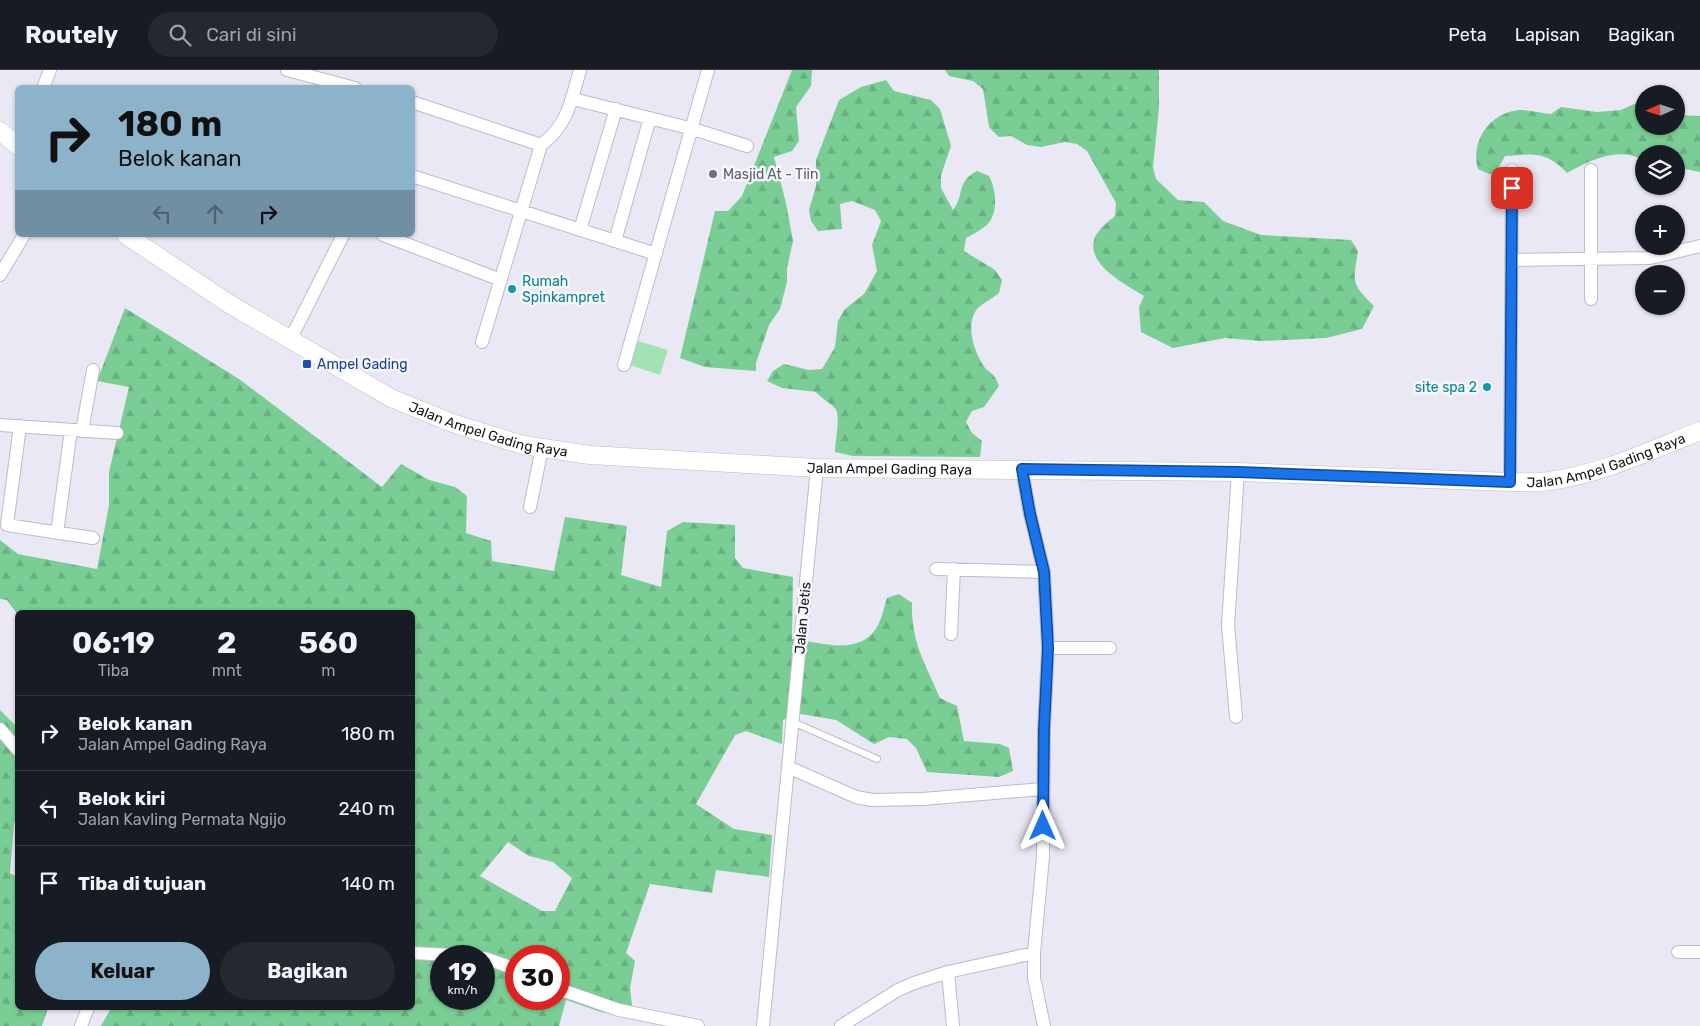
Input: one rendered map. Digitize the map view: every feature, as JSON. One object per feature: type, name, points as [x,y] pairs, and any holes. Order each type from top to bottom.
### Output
[{"type":"main road","points":[[0,132],[15,144]]},
{"type":"main road","name":"Jalan Ampel Gading Raya","points":[[129,237],[231,305],[291,338],[391,398],[452,423],[523,445],[590,455],[816,468],[1238,472],[1548,482],[1615,465],[1700,431]]},
{"type":"street","points":[[44,85],[50,70]]},
{"type":"street","points":[[287,70],[344,85]]},
{"type":"street","points":[[482,342],[541,145],[561,128],[580,70]]},
{"type":"street","points":[[624,365],[693,129],[708,70]]},
{"type":"street","points":[[577,100],[693,129],[747,146]]},
{"type":"street","points":[[415,103],[541,145]]},
{"type":"street","points":[[580,230],[616,109]]},
{"type":"street","points":[[615,241],[650,118]]},
{"type":"street","points":[[1510,482],[1512,170]]},
{"type":"street","points":[[1591,170],[1591,299]]},
{"type":"street","points":[[415,177],[656,254]]},
{"type":"street","points":[[0,275],[23,237]]},
{"type":"street","points":[[291,338],[341,237]]},
{"type":"street","points":[[388,237],[501,280]]},
{"type":"street","points":[[1512,260],[1590,257],[1650,258],[1700,246]]},
{"type":"street","points":[[57,533],[77,431],[93,370]]},
{"type":"street","points":[[0,425],[117,433]]},
{"type":"street","points":[[20,426],[8,525],[93,538]]},
{"type":"street","points":[[530,507],[542,448]]},
{"type":"street","name":"Jalan Jetis","points":[[763,1026],[816,468]]},
{"type":"street","points":[[1022,469],[1030,514],[1044,572],[1048,648],[1044,729],[1043,857],[1034,953],[1034,978],[1044,1026]]},
{"type":"street","points":[[1236,717],[1228,625],[1238,472]]},
{"type":"street","points":[[936,569],[1044,572]]},
{"type":"street","points":[[950,634],[954,569]]},
{"type":"street","points":[[1048,648],[1110,648]]},
{"type":"street","points":[[0,729],[15,746]]},
{"type":"street","points":[[788,767],[856,797],[872,800],[923,799],[1043,790]]},
{"type":"street","points":[[1678,952],[1700,952]]},
{"type":"street","points":[[415,953],[430,954]]},
{"type":"street","points":[[841,1026],[898,990],[914,983],[948,972],[1034,953]]},
{"type":"street","points":[[948,972],[953,1026]]},
{"type":"street","points":[[570,993],[619,1010],[698,1026]]},
{"type":"street","points":[[81,1026],[87,1010]]},
{"type":"lane","points":[[793,722],[877,759]]},
{"type":"green space","points":[[792,70],[812,70],[811,86],[796,107],[799,141],[792,151],[774,157],[786,203],[793,241],[787,268],[787,282],[780,309],[769,325],[756,363],[756,371],[705,367],[680,358],[715,211],[728,211],[742,196]]},
{"type":"green space","points":[[945,70],[1159,70],[1159,108],[1153,167],[1156,179],[1178,200],[1204,202],[1223,221],[1261,235],[1351,240],[1358,251],[1355,270],[1356,282],[1361,292],[1374,306],[1362,329],[1326,338],[1262,341],[1225,338],[1173,348],[1141,332],[1139,307],[1144,296],[1108,272],[1095,255],[1093,245],[1096,235],[1115,216],[1116,203],[1087,151],[1077,144],[1065,142],[1041,147],[1027,145],[1011,136],[999,137],[989,127],[983,89],[973,81],[949,76]]},
{"type":"green space","points":[[886,80],[894,91],[931,100],[940,109],[951,146],[941,175],[941,188],[953,210],[957,204],[963,184],[970,175],[977,171],[989,176],[995,194],[995,208],[991,220],[985,227],[966,238],[964,251],[995,270],[1002,280],[999,293],[977,309],[973,315],[971,330],[974,345],[983,365],[995,377],[999,386],[984,407],[972,411],[966,422],[972,433],[982,441],[980,457],[853,456],[835,452],[838,416],[835,408],[816,392],[782,388],[767,381],[773,371],[784,364],[809,370],[822,369],[835,347],[838,321],[845,309],[864,294],[877,271],[872,245],[881,221],[875,210],[852,201],[840,204],[842,229],[818,231],[811,221],[809,210],[816,186],[816,160],[839,100],[861,87]]},
{"type":"green space","points":[[1635,104],[1635,135],[1685,135],[1685,115],[1700,116],[1700,172],[1685,169],[1685,145],[1635,145],[1635,156],[1625,154],[1604,156],[1567,173],[1553,161],[1539,155],[1505,156],[1496,172],[1489,174],[1478,169],[1476,159],[1480,139],[1491,122],[1509,112],[1524,110],[1551,114],[1561,107],[1597,112],[1621,110]]},
{"type":"green space","points":[[125,308],[239,379],[382,487],[401,464],[429,480],[455,487],[467,496],[466,533],[491,541],[492,561],[554,571],[565,517],[627,526],[621,575],[661,587],[667,531],[683,522],[735,525],[735,558],[743,568],[793,577],[792,639],[838,645],[850,645],[860,642],[869,636],[879,624],[887,598],[899,594],[912,603],[916,641],[924,663],[940,698],[957,706],[964,741],[1000,744],[1009,748],[1013,771],[999,777],[927,772],[916,748],[907,739],[889,737],[874,744],[836,720],[801,714],[783,720],[782,744],[746,731],[735,735],[696,804],[734,829],[772,835],[769,877],[716,870],[712,893],[650,884],[626,953],[635,961],[630,988],[632,1005],[621,1016],[601,1012],[570,1001],[570,945],[505,945],[505,1010],[563,1010],[559,1026],[101,1026],[110,1010],[415,1010],[415,610],[15,611],[7,600],[0,599],[0,540],[18,554],[97,569],[109,505],[109,472],[129,387],[97,381]],"holes":[[[508,842],[529,856],[553,862],[572,878],[555,911],[542,911],[480,876]]]},
{"type":"green space","points":[[638,341],[668,350],[660,375],[630,365]]},
{"type":"green space","points":[[0,710],[15,725],[15,822],[10,873],[15,876],[15,1010],[47,1010],[42,1026],[0,1026]]},
{"type":"place","name":"Masjid At - Tiin","points":[[713,174]]},
{"type":"place","name":"Rumah Spinkampret","points":[[512,289]]},
{"type":"place","name":"Ampel Gading","points":[[307,364]]},
{"type":"place","name":"site spa 2","points":[[1487,387]]},
{"type":"route","points":[[1043,826],[1044,729],[1048,648],[1044,572],[1030,514],[1022,469],[1238,472],[1510,482],[1512,188]]}]
